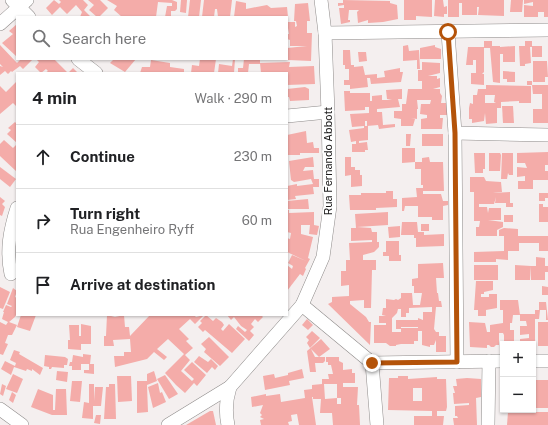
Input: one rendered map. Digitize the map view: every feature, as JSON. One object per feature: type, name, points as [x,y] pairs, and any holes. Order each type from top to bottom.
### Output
[{"type":"street","name":"Rua Fernando Abbott","points":[[168,425],[230,387],[302,305],[323,257],[330,206],[325,33],[321,0]]},
{"type":"street","points":[[0,24],[20,2],[28,16]]},
{"type":"street","points":[[325,33],[548,30]]},
{"type":"street","points":[[448,32],[455,133],[457,362]]},
{"type":"street","points":[[79,60],[95,72]]},
{"type":"street","points":[[288,116],[328,112]]},
{"type":"street","points":[[455,133],[548,135]]},
{"type":"street","points":[[9,273],[8,242],[16,212]]},
{"type":"street","points":[[302,305],[372,363],[500,361]]},
{"type":"street","points":[[536,361],[548,360]]},
{"type":"street","points":[[488,425],[489,362]]},
{"type":"street","points":[[372,363],[377,425]]},
{"type":"street","points":[[228,425],[226,401],[230,387]]},
{"type":"street","points":[[0,409],[22,425]]},
{"type":"building","points":[[54,0],[59,4],[61,2],[59,0],[83,0],[88,5],[84,10],[90,16],[80,16],[82,12],[76,5],[67,14],[60,7],[52,15],[46,8]]},
{"type":"building","points":[[88,0],[100,0],[108,8],[100,16],[96,16],[89,10],[94,5]]},
{"type":"building","points":[[107,0],[172,0],[177,2],[177,9],[175,11],[171,11],[171,16],[165,16],[167,6],[172,6],[172,3],[158,2],[156,16],[121,16],[114,10],[117,6]]},
{"type":"building","points":[[181,0],[187,0],[186,13],[180,12]]},
{"type":"building","points":[[190,0],[201,0],[199,16],[188,16]]},
{"type":"building","points":[[204,0],[232,0],[230,16],[218,16],[217,9],[215,9],[214,16],[202,16]]},
{"type":"building","points":[[343,0],[390,1],[390,3],[397,5],[398,19],[368,23],[368,20],[358,23],[357,12],[359,10],[349,10],[348,20],[350,20],[350,22],[341,24],[339,8],[344,8],[344,5],[338,6],[338,3],[343,3]]},
{"type":"building","points":[[404,0],[432,0],[432,17],[416,16],[416,20],[404,20]]},
{"type":"building","points":[[435,0],[443,0],[444,7],[447,6],[447,14],[444,14],[444,17],[434,16]]},
{"type":"building","points":[[448,0],[504,0],[504,16],[478,15],[479,7],[477,7],[477,15],[462,15],[462,3],[459,3],[459,17],[448,17]]},
{"type":"building","points":[[511,0],[523,0],[522,12],[510,12]]},
{"type":"building","points":[[524,0],[548,0],[548,17],[544,17],[544,12],[538,12],[538,17],[524,17],[524,5],[533,6],[533,2],[524,4]]},
{"type":"building","points":[[236,1],[246,3],[246,9],[267,5],[271,8],[287,7],[288,16],[234,16]]},
{"type":"building","points":[[308,3],[310,21],[307,21],[307,33],[312,33],[311,61],[288,60],[288,48],[307,46],[290,46],[290,40],[288,39],[288,22],[295,22],[295,27],[297,26],[296,21],[294,21],[295,4]]},
{"type":"building","points":[[16,25],[16,56],[2,43],[13,34],[9,31]]},
{"type":"building","points":[[484,41],[492,41],[492,46],[515,46],[515,62],[503,62],[503,54],[500,54],[500,83],[493,82],[490,48],[484,48]]},
{"type":"building","points":[[525,41],[532,41],[532,46],[542,46],[542,57],[532,57],[532,47],[530,47],[531,63],[525,64],[525,66],[520,66],[519,46],[525,46]]},
{"type":"building","points":[[0,45],[17,63],[20,60],[32,60],[23,69],[20,66],[8,74],[5,71],[0,75],[0,66],[3,67],[0,64]]},
{"type":"building","points":[[408,45],[409,51],[419,50],[420,69],[417,69],[417,60],[403,61],[403,46]]},
{"type":"building","points":[[435,45],[435,47],[441,49],[441,59],[420,59],[420,48]]},
{"type":"building","points":[[468,47],[484,47],[484,72],[482,74],[484,74],[484,85],[471,84],[471,73],[476,73],[476,60],[473,60],[473,65],[466,65]]},
{"type":"building","points":[[343,50],[350,50],[351,65],[354,65],[354,67],[363,66],[365,75],[377,74],[377,78],[385,77],[384,71],[400,68],[400,72],[403,72],[401,82],[371,84],[370,78],[367,78],[368,87],[350,89],[350,85],[344,85],[344,80],[349,80],[349,69],[345,69],[345,65],[343,65]]},
{"type":"building","points":[[358,52],[366,52],[367,61],[359,62]]},
{"type":"building","points":[[37,60],[55,60],[67,72],[46,72],[48,71],[46,69],[40,72],[35,67],[39,62]]},
{"type":"building","points":[[113,60],[135,60],[125,72],[110,63]]},
{"type":"building","points":[[151,60],[170,63],[170,67],[184,69],[184,72],[140,72],[142,67],[150,67]]},
{"type":"building","points":[[200,60],[216,60],[214,72],[191,72],[192,65],[199,66]]},
{"type":"building","points":[[233,60],[235,60],[234,72],[218,72],[219,64],[232,66]]},
{"type":"building","points":[[244,60],[260,60],[260,64],[249,64],[248,72],[238,72],[238,68],[243,68]]},
{"type":"building","points":[[533,61],[547,61],[548,77],[545,77],[545,82],[533,82]]},
{"type":"building","points":[[290,62],[289,67],[314,66],[315,84],[288,85],[288,72],[261,72],[260,63]]},
{"type":"building","points":[[422,62],[440,63],[440,73],[428,76],[437,76],[437,79],[440,78],[440,87],[433,89],[440,89],[442,96],[441,103],[447,103],[447,115],[440,115],[440,118],[443,118],[442,129],[421,129],[421,119],[427,118],[427,115],[420,114],[421,104],[430,104],[431,100],[417,100],[417,119],[411,118],[415,119],[413,126],[401,126],[401,119],[394,118],[394,111],[402,111],[402,104],[406,104],[408,89],[422,89],[422,81],[418,81],[418,70],[422,70]]},
{"type":"building","points":[[73,68],[77,72],[69,72]]},
{"type":"building","points":[[503,71],[515,72],[515,82],[507,82],[507,79],[503,79]]},
{"type":"building","points":[[527,81],[532,81],[532,85],[527,85]]},
{"type":"building","points":[[16,82],[16,106],[13,103],[0,114],[0,86],[6,92]]},
{"type":"building","points":[[486,85],[531,86],[531,103],[519,103],[519,101],[501,102],[501,108],[497,108],[497,123],[486,124],[485,113],[484,121],[472,123],[472,119],[469,119],[469,108],[470,103],[473,104],[473,95],[477,95],[478,89],[486,89]],"holes":[[[485,95],[495,95],[494,102],[496,103],[485,103]]]},
{"type":"building","points":[[532,85],[548,85],[548,123],[533,123],[533,109],[542,109],[542,94],[533,94]]},
{"type":"building","points":[[305,87],[309,89],[309,100],[290,101],[288,97],[288,89]]},
{"type":"building","points":[[402,89],[402,99],[398,99],[400,107],[377,109],[377,112],[382,112],[383,125],[395,124],[395,127],[379,129],[378,125],[367,126],[368,140],[359,141],[359,143],[367,142],[368,150],[365,150],[365,152],[352,152],[352,144],[356,144],[356,141],[351,142],[349,130],[364,128],[364,126],[352,127],[350,114],[369,113],[369,107],[365,107],[365,110],[345,111],[344,91],[350,91],[350,93],[370,93],[370,101],[372,101],[372,96],[382,95],[382,100],[392,100],[387,99],[386,90]]},
{"type":"building","points":[[502,106],[513,106],[514,123],[503,123]]},
{"type":"building","points":[[15,122],[16,123],[16,142],[7,134],[11,130],[8,128]]},
{"type":"building","points":[[306,131],[307,143],[313,142],[314,148],[319,148],[319,153],[300,153],[300,155],[288,155],[288,135]]},
{"type":"building","points":[[406,134],[411,134],[410,146],[406,146]]},
{"type":"building","points":[[422,134],[443,134],[443,146],[422,146]]},
{"type":"building","points":[[4,140],[13,148],[16,145],[16,171],[0,156],[0,144]]},
{"type":"building","points":[[402,148],[415,148],[415,162],[402,163]]},
{"type":"building","points":[[548,152],[548,165],[545,165],[545,171],[548,171],[548,180],[533,180],[533,189],[518,189],[518,181],[525,181],[525,176],[517,177],[517,167],[527,168],[525,163],[517,163],[517,153]]},
{"type":"building","points":[[474,153],[485,153],[485,169],[483,169],[483,173],[475,173]]},
{"type":"building","points":[[489,153],[500,153],[500,171],[489,171]]},
{"type":"building","points":[[502,153],[513,153],[513,175],[509,175],[508,173],[507,179],[501,179]]},
{"type":"building","points":[[313,157],[314,167],[305,167],[303,171],[313,170],[314,179],[319,179],[319,187],[313,187],[314,194],[295,196],[296,199],[288,200],[288,186],[313,184],[311,179],[294,182],[291,180],[289,161]]},
{"type":"building","points":[[345,157],[351,157],[351,167],[355,167],[355,170],[360,170],[360,175],[362,175],[362,186],[351,187],[351,175],[345,176]]},
{"type":"building","points":[[429,157],[430,162],[443,162],[444,191],[423,191],[423,194],[441,194],[443,201],[448,201],[448,205],[443,206],[443,220],[432,220],[432,217],[418,217],[418,206],[405,206],[404,211],[402,211],[402,198],[417,197],[416,188],[423,188],[423,185],[421,185],[421,169],[415,169],[415,162],[422,162],[422,158]]},
{"type":"building","points":[[0,167],[16,179],[10,187],[0,179]]},
{"type":"building","points":[[470,177],[484,177],[486,181],[501,182],[502,192],[493,193],[510,192],[510,203],[513,203],[513,207],[506,207],[506,203],[495,203],[496,197],[494,204],[479,204],[479,207],[487,207],[488,213],[489,208],[501,208],[501,220],[488,220],[503,222],[503,227],[497,230],[497,236],[476,236],[476,227],[479,227],[480,221],[474,221],[474,192],[470,192]]},
{"type":"building","points":[[386,191],[393,191],[393,199],[397,199],[397,207],[376,208],[376,210],[350,210],[349,195],[361,195],[361,193],[386,193]]},
{"type":"building","points":[[539,193],[548,193],[548,198],[545,198],[545,201],[539,201]]},
{"type":"building","points":[[0,197],[5,201],[2,204],[5,207],[2,216],[0,215]]},
{"type":"building","points":[[308,199],[309,209],[288,209],[288,201]]},
{"type":"building","points":[[539,204],[543,204],[543,207],[548,207],[548,222],[539,222]]},
{"type":"building","points":[[288,210],[289,213],[314,212],[314,225],[319,226],[317,235],[309,234],[310,225],[301,225],[301,234],[313,237],[308,258],[310,259],[303,276],[300,274],[288,290],[288,266],[292,269],[293,266],[288,263],[292,255],[306,261],[288,252],[288,238],[290,239],[291,233],[288,232]]},
{"type":"building","points":[[388,212],[388,225],[357,227],[371,228],[372,232],[377,232],[377,242],[379,242],[379,247],[374,252],[363,255],[363,260],[376,260],[376,270],[372,270],[371,308],[364,308],[364,300],[350,301],[350,304],[366,317],[369,322],[371,322],[370,345],[328,304],[332,302],[332,297],[349,296],[349,285],[341,286],[341,271],[346,271],[346,260],[350,260],[349,243],[372,242],[372,240],[351,241],[351,228],[356,228],[355,214]]},
{"type":"building","points":[[504,215],[513,215],[513,222],[504,222]]},
{"type":"building","points":[[402,222],[417,222],[418,232],[424,232],[424,235],[444,234],[444,246],[416,247],[416,238],[414,238],[414,235],[401,235]]},
{"type":"building","points":[[421,224],[429,224],[429,231],[421,231]]},
{"type":"building","points":[[400,226],[400,237],[389,238],[388,227]]},
{"type":"building","points":[[504,228],[518,229],[518,236],[548,236],[548,251],[539,251],[539,243],[519,243],[519,251],[508,251],[508,260],[496,259],[496,262],[474,262],[474,252],[504,251],[504,236],[499,236],[499,230]]},
{"type":"building","points":[[386,241],[399,241],[399,255],[401,255],[401,261],[389,261],[389,256],[383,256],[383,252],[386,252]]},
{"type":"building","points":[[536,257],[545,258],[545,266],[548,266],[548,272],[545,272],[545,280],[531,280],[531,266],[536,266]]},
{"type":"building","points":[[443,263],[444,278],[436,278],[437,293],[442,307],[436,307],[434,329],[436,332],[439,332],[439,336],[446,336],[446,352],[436,352],[436,340],[434,345],[430,345],[430,347],[422,345],[422,331],[418,331],[418,341],[414,341],[414,344],[390,346],[386,343],[374,343],[374,325],[386,325],[386,323],[379,323],[379,316],[386,316],[382,315],[383,308],[386,308],[386,299],[398,300],[401,298],[401,293],[412,293],[413,305],[420,305],[422,293],[414,293],[414,286],[412,286],[412,279],[418,278],[418,264]],"holes":[[[432,307],[432,312],[423,312],[423,320],[418,318],[418,320],[396,320],[396,329],[401,329],[401,332],[392,332],[392,318],[397,313],[398,309],[401,309],[401,317],[406,317],[406,313],[409,313],[409,308]],[[418,327],[418,328],[401,328]]]},
{"type":"building","points":[[474,265],[498,265],[498,280],[474,280]]},
{"type":"building","points":[[515,265],[531,266],[530,280],[515,280]]},
{"type":"building","points":[[476,281],[493,281],[493,290],[484,292],[484,294],[481,294],[481,297],[489,297],[489,294],[497,294],[497,308],[486,310],[486,316],[478,316],[478,310],[474,310]]},
{"type":"building","points":[[542,286],[548,287],[548,295],[542,295]]},
{"type":"building","points":[[0,287],[10,292],[3,309],[0,308]]},
{"type":"building","points":[[13,288],[16,290],[16,315],[9,322],[17,325],[12,335],[8,335],[5,343],[8,344],[3,355],[0,354],[0,322],[6,325],[8,322],[2,319],[6,305],[12,306],[7,304]]},
{"type":"building","points":[[500,300],[518,300],[520,315],[513,315],[512,323],[510,323],[510,330],[514,330],[514,341],[504,341],[503,333],[499,333],[499,345],[491,347],[487,345],[487,348],[470,347],[469,322],[485,323],[487,332],[490,332],[490,325],[503,323],[503,310],[500,310]]},
{"type":"building","points":[[539,302],[546,302],[548,320],[546,320],[546,310],[540,310],[539,319],[535,319],[535,341],[520,341],[520,339],[529,338],[529,334],[520,335],[520,326],[527,326],[526,321],[520,321],[520,314],[535,314],[535,310],[539,310]]},
{"type":"building","points":[[21,316],[36,316],[30,331],[17,327]]},
{"type":"building","points":[[107,316],[124,316],[125,327],[129,327],[130,336],[149,316],[203,316],[195,324],[190,319],[179,329],[189,339],[186,341],[193,348],[185,355],[190,360],[181,371],[192,381],[194,379],[184,370],[192,362],[206,375],[197,386],[194,383],[185,393],[176,385],[165,373],[184,354],[168,339],[157,349],[167,357],[164,360],[154,352],[147,359],[115,367],[114,356],[124,356],[124,352],[131,352],[130,339],[113,340],[114,346],[104,346],[104,336],[106,336]]},
{"type":"building","points":[[205,316],[213,321],[216,318],[224,325],[221,329],[223,331],[229,324],[245,339],[232,353],[205,330],[203,332],[198,327],[202,323],[200,321]]},
{"type":"building","points":[[228,316],[263,317],[258,322],[255,319],[251,324],[254,327],[250,331],[254,335],[249,341],[236,329],[238,326],[245,332],[247,330],[241,326],[234,317],[231,320]]},
{"type":"building","points":[[307,319],[313,325],[308,330],[302,325]]},
{"type":"building","points":[[538,322],[548,322],[548,346],[538,346]]},
{"type":"building","points":[[81,324],[91,326],[91,344],[81,344],[81,350],[68,349],[68,340],[70,340],[69,325],[79,325],[79,336],[81,336]]},
{"type":"building","points":[[312,331],[320,338],[310,348],[307,343],[309,340],[306,337]]},
{"type":"building","points":[[209,337],[229,357],[220,366],[204,352],[206,349],[201,344]]},
{"type":"building","points":[[321,339],[330,349],[319,357],[325,357],[325,361],[323,363],[315,363],[316,372],[310,372],[307,351]],"holes":[[[311,349],[319,357],[315,357]]]},
{"type":"building","points":[[14,350],[20,352],[19,354],[43,368],[40,375],[32,369],[32,371],[27,369],[26,371],[14,367],[11,375],[1,369],[5,361],[15,366],[16,363],[10,360]]},
{"type":"building","points":[[83,354],[91,355],[90,364],[94,364],[94,374],[84,373],[84,370],[89,370],[89,364],[81,364],[81,370],[72,370],[72,366],[69,366],[70,362],[72,362],[73,355],[83,357]]},
{"type":"building","points":[[45,355],[65,357],[68,359],[67,365],[64,365],[64,368],[52,367],[49,369],[49,367],[44,366]]},
{"type":"building","points":[[199,356],[208,362],[211,359],[218,366],[215,370],[212,367],[207,373],[194,362]]},
{"type":"building","points":[[326,357],[339,357],[339,361],[343,363],[343,370],[352,369],[352,373],[355,373],[355,383],[343,383],[343,387],[358,387],[357,405],[359,405],[360,425],[333,425],[332,413],[320,413],[321,399],[313,399],[312,397],[316,425],[299,425],[297,414],[291,415],[292,421],[288,422],[289,425],[261,425],[260,420],[264,419],[260,417],[262,415],[260,413],[263,405],[252,407],[251,397],[266,394],[266,396],[280,394],[281,402],[305,398],[304,390],[312,389],[312,385],[322,384],[322,379],[329,379],[328,374],[333,374],[331,365],[328,365],[328,362],[326,362]],"holes":[[[324,384],[337,384],[337,398],[325,399]],[[337,398],[341,398],[341,404],[337,404]]]},
{"type":"building","points":[[302,369],[304,378],[289,381],[290,385],[265,390],[263,376],[274,374],[275,378],[288,375],[288,373]]},
{"type":"building","points":[[57,371],[68,372],[67,382],[56,380]]},
{"type":"building","points":[[154,371],[157,381],[147,385],[148,412],[137,413],[137,381],[147,381],[147,374]]},
{"type":"building","points":[[13,374],[23,379],[17,393],[6,389]]},
{"type":"building","points":[[165,375],[178,394],[169,399],[157,379]]},
{"type":"building","points":[[117,376],[131,376],[132,401],[118,402]]},
{"type":"building","points":[[398,376],[408,376],[408,379],[437,377],[437,379],[446,379],[446,411],[437,411],[437,416],[444,416],[443,425],[414,425],[414,416],[432,416],[432,411],[388,410],[389,378],[398,378]],"holes":[[[413,388],[422,388],[422,401],[413,401]]]},
{"type":"building","points":[[456,379],[481,379],[481,397],[476,398],[477,425],[454,425],[453,418],[458,418],[455,416],[455,406],[469,405],[469,403],[454,404],[453,393],[455,393],[453,386],[457,386]]},
{"type":"building","points":[[536,380],[548,380],[548,408],[536,408]]},
{"type":"building","points":[[72,381],[82,381],[80,402],[70,401]]},
{"type":"building","points":[[158,383],[160,393],[162,392],[166,402],[153,408],[148,387]]},
{"type":"building","points":[[2,384],[6,386],[3,396],[0,394]]},
{"type":"building","points":[[89,384],[94,384],[94,401],[95,387],[103,387],[101,406],[93,406],[93,419],[82,418],[84,402],[89,403]]},
{"type":"building","points":[[109,384],[115,384],[116,419],[104,419],[106,387],[109,387]]},
{"type":"building","points":[[38,389],[53,395],[53,410],[55,410],[56,389],[66,389],[67,415],[52,415],[31,407]]},
{"type":"building","points":[[12,392],[16,395],[13,403],[9,400]]},
{"type":"building","points":[[210,411],[213,411],[216,425],[186,425]]},
{"type":"building","points":[[548,412],[548,425],[507,425],[508,413]]},
{"type":"building","points":[[96,415],[101,415],[100,424],[94,423]]},
{"type":"route","points":[[372,363],[457,362],[455,133],[448,32]]}]
